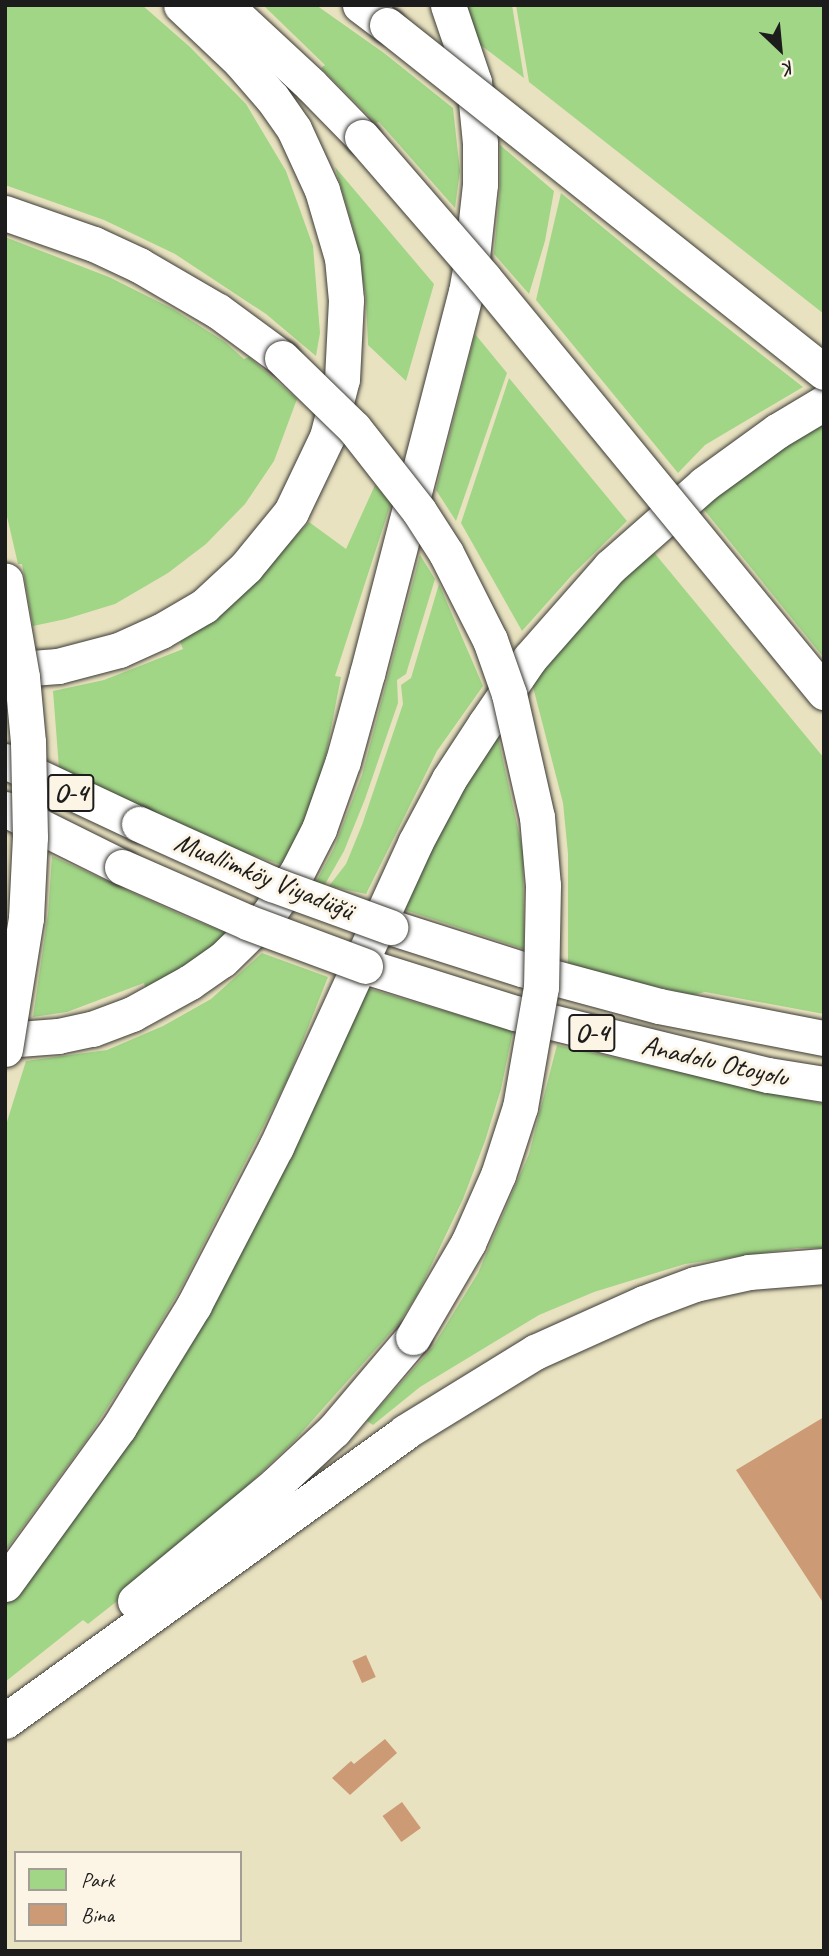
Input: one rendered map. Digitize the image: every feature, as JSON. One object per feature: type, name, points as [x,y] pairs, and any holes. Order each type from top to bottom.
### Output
[{"type":"highway","points":[[5,670],[58,666],[118,650],[161,631],[204,606],[246,567],[291,512],[327,437],[342,379],[346,300],[342,258],[323,190],[299,139],[272,98],[240,61],[181,5]]},
{"type":"highway","points":[[225,5],[362,137],[493,289],[824,692]]},
{"type":"highway","points":[[359,5],[824,372]]},
{"type":"highway","points":[[5,1040],[58,1036],[92,1029],[132,1014],[190,982],[222,960],[268,915],[297,872],[319,829],[343,761],[367,674],[466,292],[472,257],[480,184],[480,144],[474,82],[448,5]]},
{"type":"highway","points":[[5,213],[94,244],[150,271],[218,311],[282,358],[331,404],[378,457],[446,553],[489,640],[509,694],[537,817],[543,885],[541,987],[520,1107],[498,1175],[468,1243],[413,1337],[334,1430],[275,1485],[63,1657],[5,1713]]},
{"type":"highway","points":[[5,1584],[119,1427],[194,1305],[276,1147],[415,843],[449,779],[530,658],[610,567],[704,484],[777,431],[824,403]]},
{"type":"highway","points":[[5,580],[22,677],[28,742],[30,837],[26,918],[5,1049]]},
{"type":"highway","name":"Muallimköy Viyadüğü","points":[[5,761],[272,884],[390,927]]},
{"type":"highway","name":"Muallimköy Viyadüğü","points":[[5,809],[122,867],[247,922],[365,966]]},
{"type":"highway","name":"Anadolu Otoyolu","points":[[390,927],[522,969],[659,1006],[824,1038]]},
{"type":"highway","name":"Anadolu Otoyolu","points":[[365,966],[515,1013],[768,1074],[824,1084]]},
{"type":"highway","points":[[5,1721],[405,1432],[494,1375],[580,1332],[695,1284],[749,1272],[824,1266]]},
{"type":"highway","points":[[580,1332],[704,1300],[824,1289]]},
{"type":"green space","points":[[5,5],[142,5],[190,47],[246,104],[286,171],[313,246],[320,333],[316,356],[266,314],[175,254],[104,220],[5,185]]},
{"type":"green space","points":[[263,5],[316,5],[384,53],[453,108],[460,171],[455,208],[379,122],[376,123],[321,68],[325,65]]},
{"type":"green space","points":[[461,5],[512,5],[524,78],[470,37]]},
{"type":"green space","points":[[516,5],[824,5],[824,314],[529,82]]},
{"type":"green space","points":[[500,145],[554,191],[545,241],[529,294],[494,254],[500,188]]},
{"type":"green space","points":[[335,167],[434,284],[406,381],[368,345],[366,297],[354,231]]},
{"type":"green space","points":[[561,193],[803,387],[705,445],[678,473],[536,300]]},
{"type":"green space","points":[[5,237],[109,277],[173,309],[225,342],[244,359],[249,357],[297,399],[274,461],[245,504],[206,544],[168,573],[115,604],[33,626],[22,564],[18,564],[5,508]]},
{"type":"green space","points":[[475,334],[507,373],[456,521],[436,490]]},
{"type":"green space","points":[[509,378],[627,521],[572,575],[522,631],[461,523]]},
{"type":"green space","points":[[824,419],[824,658],[701,506]]},
{"type":"green space","points":[[375,485],[391,503],[335,676],[341,677],[326,754],[307,821],[285,866],[211,841],[59,768],[53,691],[104,680],[183,649],[180,642],[233,604],[309,522],[346,549]]},
{"type":"green space","points":[[652,550],[824,758],[824,1014],[705,992],[693,995],[568,966],[568,854],[563,803],[532,683],[611,590]]},
{"type":"green space","points":[[420,555],[435,579],[406,674],[397,680],[398,703],[365,799],[344,851],[324,886],[316,882],[334,848],[362,775]]},
{"type":"green space","points":[[439,584],[483,686],[437,751],[366,894],[329,886],[346,864],[362,825],[403,704],[401,685],[411,678]]},
{"type":"green space","points":[[496,728],[523,852],[524,949],[399,908]]},
{"type":"green space","points":[[52,856],[227,933],[194,965],[146,990],[144,983],[67,1012],[33,1017],[48,914]]},
{"type":"green space","points":[[262,953],[328,977],[288,1078],[182,1286],[143,1352],[87,1439],[5,1551],[5,1128],[26,1061],[107,1050],[163,1026],[211,999]]},
{"type":"green space","points":[[363,987],[513,1031],[501,1089],[485,1141],[463,1199],[418,1293],[399,1323],[294,1441],[173,1557],[88,1624],[83,1620],[5,1682],[5,1604],[48,1543]]},
{"type":"green space","points":[[557,1045],[824,1104],[824,1248],[797,1248],[685,1264],[594,1292],[539,1315],[420,1387],[373,1425],[367,1421],[432,1348],[478,1273],[529,1154]]},
{"type":"building","points":[[824,1417],[824,1604],[736,1470]]},
{"type":"building","points":[[366,1655],[376,1677],[362,1683],[352,1661]]},
{"type":"building","points":[[385,1739],[397,1753],[350,1795],[332,1778],[351,1761],[354,1764]]},
{"type":"building","points":[[402,1802],[421,1828],[401,1842],[383,1816]]}]
